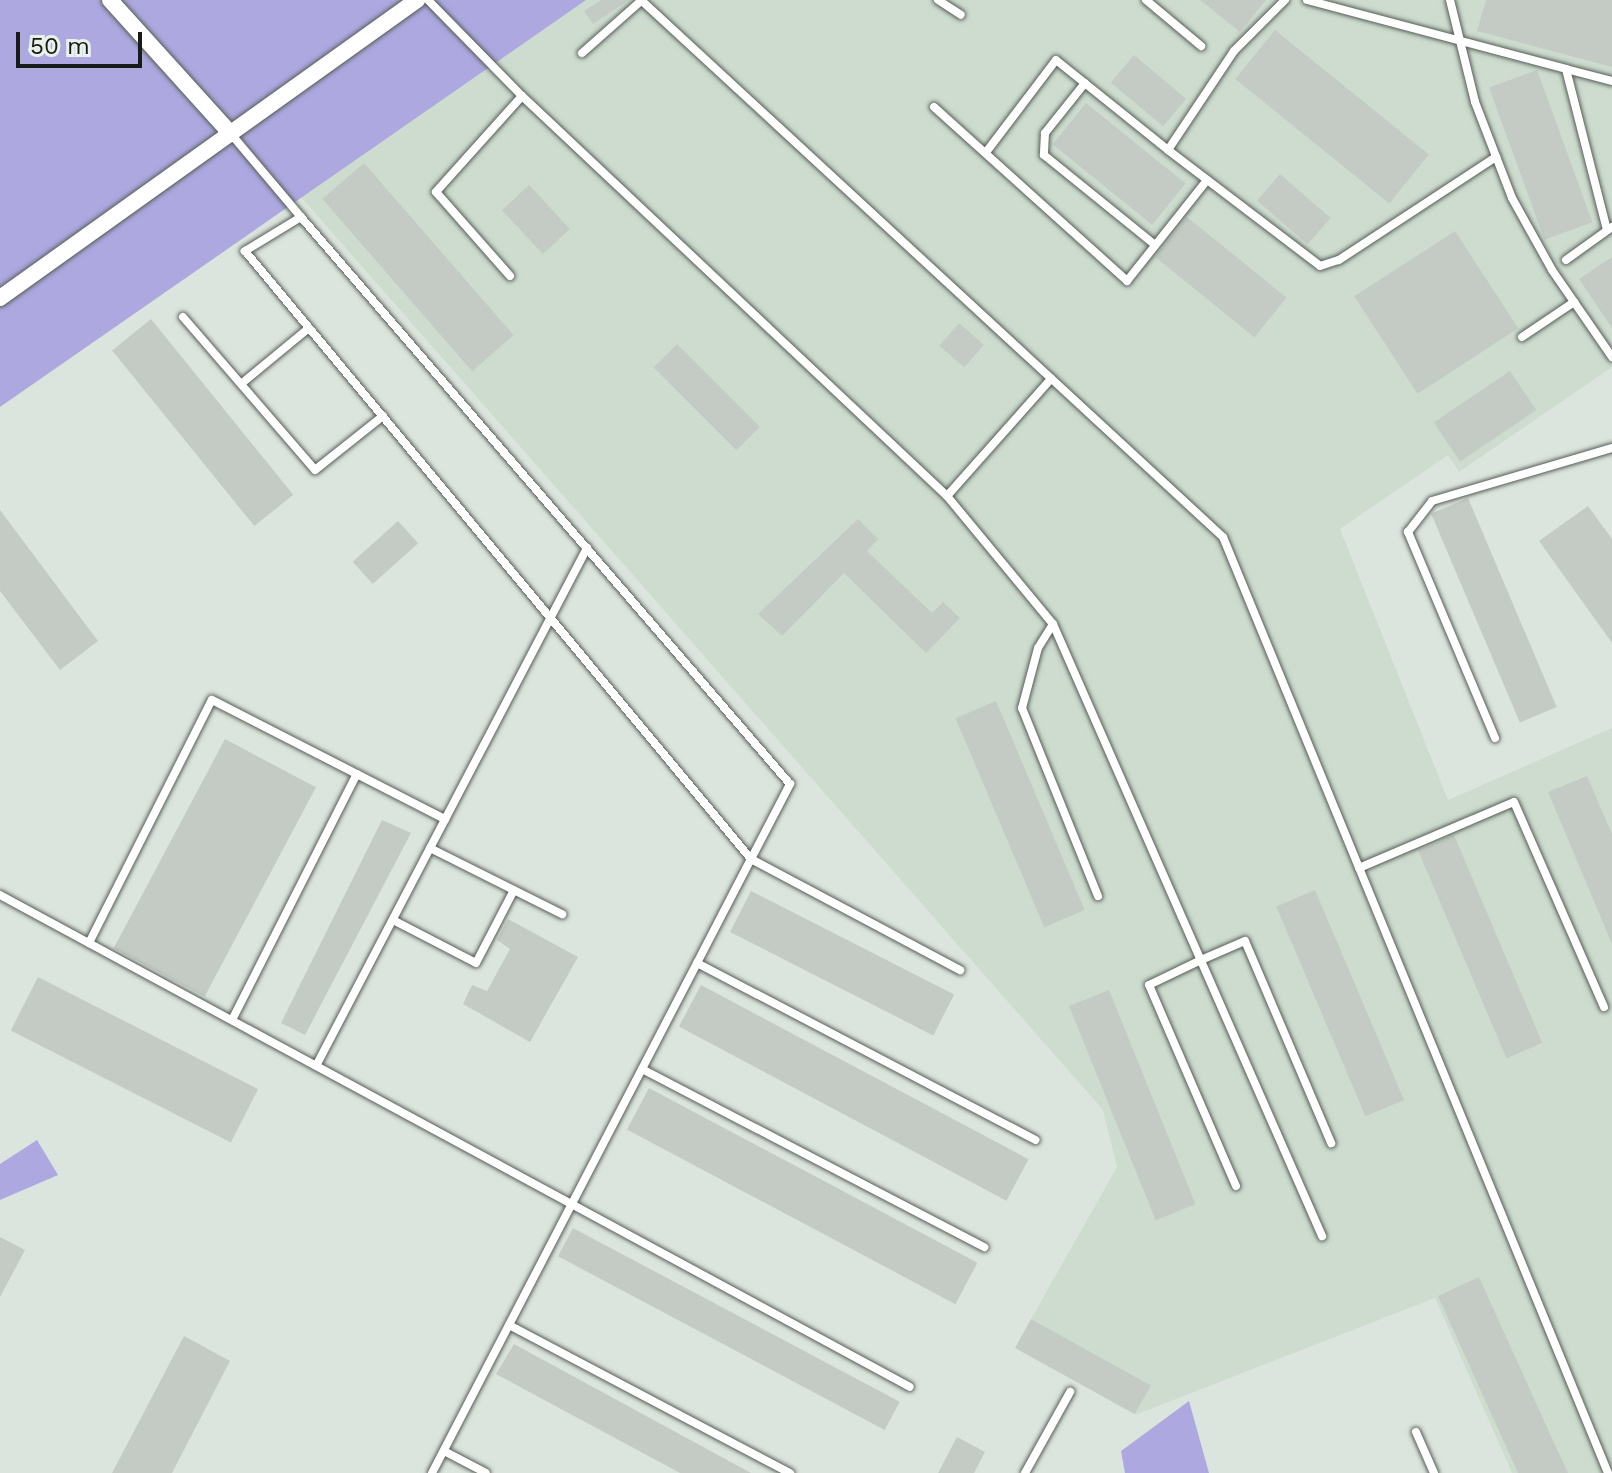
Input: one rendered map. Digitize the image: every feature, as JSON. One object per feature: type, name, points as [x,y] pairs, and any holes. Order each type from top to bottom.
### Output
[{"type":"street","points":[[110,0],[231,134]]},
{"type":"street","points":[[0,298],[417,0]]},
{"type":"lane","points":[[428,0],[522,96],[947,496],[1053,624],[1322,1236]]},
{"type":"lane","points":[[582,53],[641,0],[1223,537],[1608,1473]]},
{"type":"lane","points":[[938,0],[961,15]]},
{"type":"lane","points":[[1146,0],[1201,46]]},
{"type":"lane","points":[[1168,150],[1234,51],[1285,0]]},
{"type":"lane","points":[[1307,0],[1612,81]]},
{"type":"lane","points":[[1450,0],[1496,157],[1512,198],[1574,302],[1612,357]]},
{"type":"lane","points":[[987,151],[1056,60],[1320,266],[1339,260],[1496,157]]},
{"type":"lane","points":[[1566,69],[1610,228],[1566,260]]},
{"type":"lane","points":[[1085,83],[1045,133],[1044,155],[1155,245]]},
{"type":"lane","points":[[510,276],[436,192],[522,96]]},
{"type":"lane","points":[[934,107],[987,151],[1127,281],[1207,180]]},
{"type":"lane","points":[[231,134],[790,784],[432,1473]]},
{"type":"lane","points":[[301,217],[245,251],[751,859],[960,970]]},
{"type":"lane","points":[[1522,337],[1574,302]]},
{"type":"lane","points":[[183,317],[315,470],[383,416]]},
{"type":"lane","points":[[241,384],[309,328]]},
{"type":"lane","points":[[947,496],[1051,379]]},
{"type":"lane","points":[[1495,738],[1408,532],[1432,501],[1612,448]]},
{"type":"lane","points":[[316,1066],[587,548]]},
{"type":"lane","points":[[1053,624],[1038,648],[1022,708],[1098,896]]},
{"type":"lane","points":[[89,943],[212,700],[445,819]]},
{"type":"lane","points":[[232,1020],[357,774]]},
{"type":"lane","points":[[1359,868],[1514,802],[1604,1007]]},
{"type":"lane","points":[[430,848],[562,914]]},
{"type":"lane","points":[[393,920],[476,963],[514,890]]},
{"type":"lane","points":[[0,895],[910,1387]]},
{"type":"lane","points":[[1236,1186],[1149,985],[1201,960],[1245,941],[1331,1143]]},
{"type":"lane","points":[[697,963],[1035,1140]]},
{"type":"lane","points":[[642,1069],[984,1247]]},
{"type":"lane","points":[[509,1325],[790,1473]]},
{"type":"lane","points":[[1025,1473],[1070,1392]]},
{"type":"lane","points":[[1416,1432],[1434,1473]]},
{"type":"lane","points":[[444,1451],[486,1473]]},
{"type":"shaded area","points":[[0,0],[586,0],[0,407]]},
{"type":"shaded area","points":[[586,0],[1612,0],[1612,367],[1459,472],[1448,455],[1340,529],[1448,800],[1612,728],[1612,1473],[1512,1473],[1435,1298],[1135,1415],[1150,1386],[1031,1319],[1117,1167],[1103,1110],[300,196]]},
{"type":"shaded area","points":[[37,1140],[58,1175],[0,1200],[0,1164]]},
{"type":"shaded area","points":[[1189,1401],[1209,1473],[1125,1473],[1121,1451]]},
{"type":"building","points":[[601,0],[629,0],[593,24],[584,11]]},
{"type":"building","points":[[1200,0],[1266,0],[1240,32]]},
{"type":"building","points":[[1486,0],[1612,0],[1612,67],[1477,31]]},
{"type":"building","points":[[1275,30],[1429,155],[1389,204],[1235,79]]},
{"type":"building","points":[[1134,55],[1186,99],[1163,126],[1111,83]]},
{"type":"building","points":[[1537,70],[1592,222],[1544,240],[1489,87]]},
{"type":"building","points":[[1086,103],[1185,184],[1152,225],[1053,144]]},
{"type":"building","points":[[364,163],[514,335],[472,371],[322,199]]},
{"type":"building","points":[[1280,174],[1331,218],[1308,244],[1257,200]]},
{"type":"building","points":[[529,185],[570,229],[543,254],[502,210]]},
{"type":"building","points":[[1187,217],[1286,298],[1254,337],[1155,257]]},
{"type":"building","points":[[1455,231],[1518,328],[1418,394],[1354,296]]},
{"type":"building","points":[[1612,257],[1612,328],[1579,279]]},
{"type":"building","points":[[151,319],[293,495],[254,526],[112,350]]},
{"type":"building","points":[[959,323],[984,345],[964,367],[939,346]]},
{"type":"building","points":[[677,344],[760,427],[736,450],[654,367]]},
{"type":"building","points":[[1510,371],[1536,410],[1460,461],[1434,422]]},
{"type":"building","points":[[1468,498],[1557,707],[1520,723],[1431,514]]},
{"type":"building","points":[[1588,506],[1612,539],[1612,643],[1539,541]]},
{"type":"building","points":[[0,510],[98,641],[60,670],[0,591]]},
{"type":"building","points":[[858,519],[878,539],[867,551],[932,613],[943,602],[960,618],[926,653],[844,573],[782,636],[758,614]]},
{"type":"building","points":[[398,521],[418,543],[373,584],[353,562]]},
{"type":"building","points":[[996,701],[1085,910],[1044,927],[955,718]]},
{"type":"building","points":[[225,739],[316,787],[205,997],[114,948]]},
{"type":"building","points":[[1587,776],[1612,834],[1612,944],[1548,792]]},
{"type":"building","points":[[382,820],[411,833],[305,1035],[281,1023]]},
{"type":"building","points":[[1454,835],[1542,1043],[1506,1058],[1418,850]]},
{"type":"building","points":[[1315,890],[1404,1100],[1365,1116],[1276,906]]},
{"type":"building","points":[[751,891],[954,995],[933,1035],[730,932]]},
{"type":"building","points":[[508,919],[578,957],[530,1042],[463,1004],[472,985],[487,991],[510,949],[497,940]]},
{"type":"building","points":[[38,977],[258,1089],[231,1143],[11,1030]]},
{"type":"building","points":[[701,985],[1029,1159],[1007,1201],[679,1026]]},
{"type":"building","points":[[1109,990],[1196,1204],[1156,1220],[1069,1006]]},
{"type":"building","points":[[649,1088],[977,1263],[955,1304],[627,1129]]},
{"type":"building","points":[[573,1228],[900,1402],[885,1430],[558,1256]]},
{"type":"building","points":[[0,1237],[25,1250],[0,1297]]},
{"type":"building","points":[[1479,1277],[1568,1473],[1518,1473],[1438,1296]]},
{"type":"building","points":[[1031,1319],[1151,1385],[1135,1414],[1015,1348]]},
{"type":"building","points":[[184,1336],[230,1361],[172,1473],[112,1473]]},
{"type":"building","points":[[514,1344],[751,1473],[680,1473],[496,1374]]},
{"type":"building","points":[[957,1437],[985,1452],[974,1473],[938,1473]]}]
